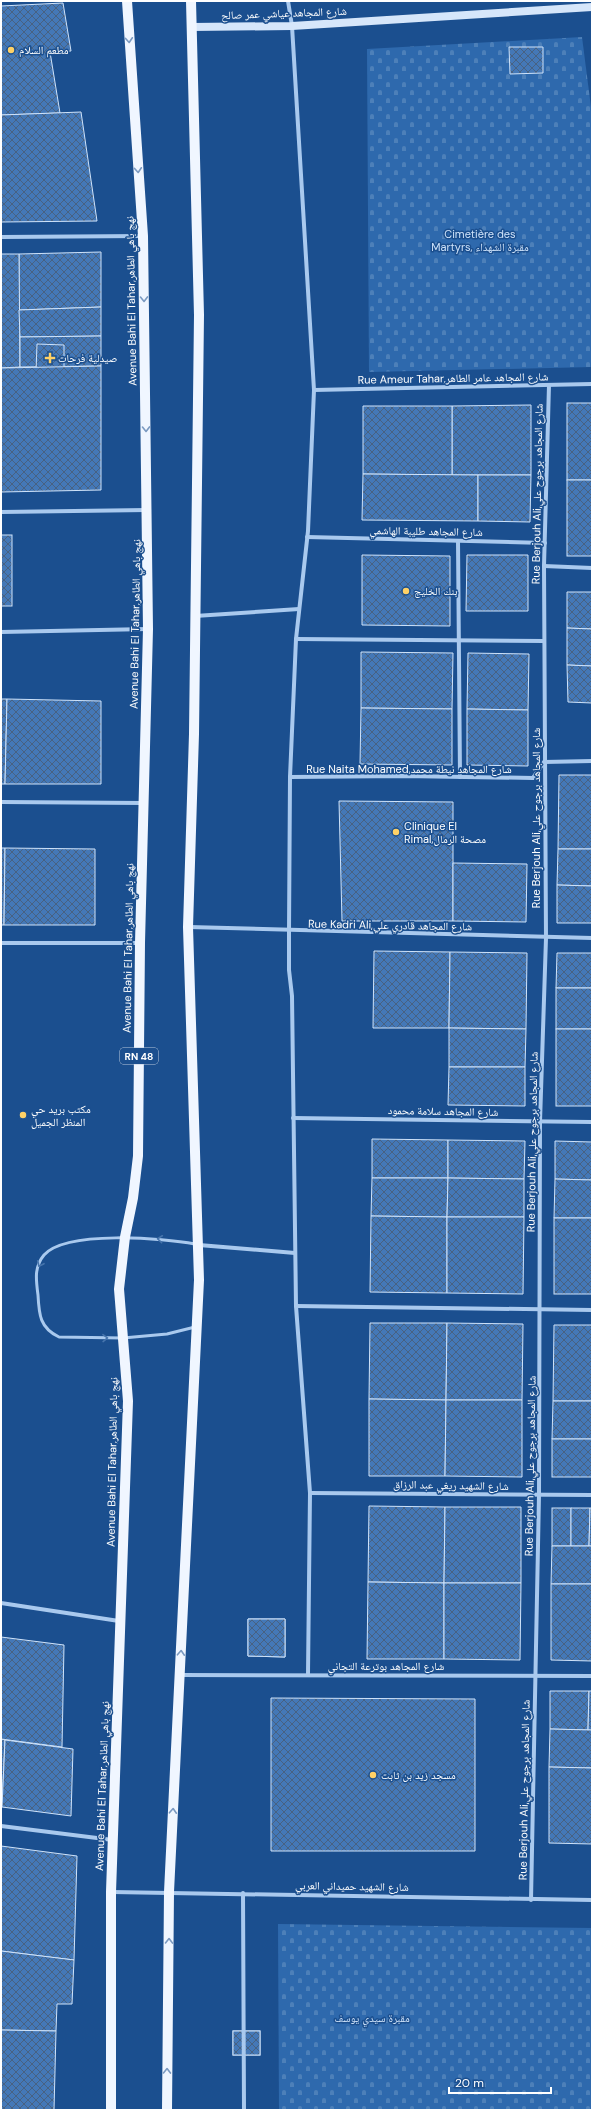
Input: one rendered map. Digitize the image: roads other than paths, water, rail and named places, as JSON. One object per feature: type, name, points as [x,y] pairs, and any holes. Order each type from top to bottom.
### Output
[{"type":"main road","name":"Avenue Bahi El Tahar,نهج باهي الطاهر","points":[[111,2110],[111,1892],[119,1621],[128,1401],[119,1289],[124,1237],[132,1198],[138,1156],[140,943],[148,629],[142,236],[127,1]]},
{"type":"main road","points":[[167,2110],[169,1892],[199,1245],[188,927],[194,734],[199,315],[191,1]]},
{"type":"street","points":[[288,1],[292,26],[314,390],[307,537],[296,639],[290,777],[289,931],[289,970],[292,996],[296,1306],[310,1493],[308,1674]]},
{"type":"street","name":"شارع المجاهد عياشي عمر صالح","points":[[192,27],[292,26],[592,6]]},
{"type":"street","points":[[1,237],[142,236]]},
{"type":"street","name":"Rue Berjouh Ali,شارع المجاهد برجوح علي","points":[[531,1900],[539,1496],[540,1122],[546,938],[544,566],[549,384]]},
{"type":"street","name":"Rue Ameur Tahar,شارع المجاهد عامر الطاهر","points":[[314,390],[592,384]]},
{"type":"street","points":[[1,512],[147,510]]},
{"type":"street","name":"شارع المجاهد طليبة الهاشمي","points":[[307,537],[545,542]]},
{"type":"street","points":[[458,540],[460,777]]},
{"type":"street","points":[[544,566],[592,568]]},
{"type":"street","points":[[195,616],[299,609]]},
{"type":"street","points":[[1,632],[148,629]]},
{"type":"street","points":[[296,639],[544,641]]},
{"type":"street","points":[[544,762],[592,761]]},
{"type":"street","name":"Rue Naita Mohamed,شارع المجاهد نيطة محمد","points":[[290,777],[533,778],[544,762]]},
{"type":"street","points":[[1,802],[144,803]]},
{"type":"street","name":"Rue Kadri Ali,شارع المجاهد قادري علي","points":[[188,927],[546,938],[592,938]]},
{"type":"street","points":[[1,942],[140,943]]},
{"type":"street","name":"شارع المجاهد سلامة محمود","points":[[293,1118],[592,1122]]},
{"type":"street","points":[[199,1245],[295,1253]]},
{"type":"street","points":[[296,1306],[592,1310]]},
{"type":"street","name":"شارع الشهيد ريغي عبد الرزاق","points":[[310,1493],[539,1496],[592,1495]]},
{"type":"street","points":[[1,1603],[119,1621]]},
{"type":"street","name":"شارع المجاهد بوترعة التجاني","points":[[180,1675],[308,1674],[592,1676]]},
{"type":"street","points":[[1,1826],[113,1840]]},
{"type":"street","name":"شارع الشهيد حميداني العربي","points":[[111,1892],[592,1900]]},
{"type":"street","points":[[243,1893],[244,2110]]},
{"type":"lane","points":[[196,1326],[167,1334],[123,1338],[68,1339],[50,1333],[43,1325],[39,1316],[36,1273],[44,1255],[61,1244],[124,1237],[162,1239],[199,1245]]},
{"type":"place","name":"مطعم السلام","points":[[11,50]]},
{"type":"place","name":"صيدلية فرحات","points":[[50,358]]},
{"type":"place","name":"بنك الخليج","points":[[406,591]]},
{"type":"place","name":"Clinique El Rimal,مصحة الرمال","points":[[396,832]]},
{"type":"place","name":"مكتب بريد حي المنظر الجميل","points":[[23,1115]]},
{"type":"place","name":"مسجد زيد بن ثابت","points":[[373,1775]]},
{"type":"park label","name":"Cimetière des Martyrs, مقبرة الشهداء","points":[[480,240]]},
{"type":"park label","name":"مقبرة سيدي يوسف","points":[[372,2018]]}]
